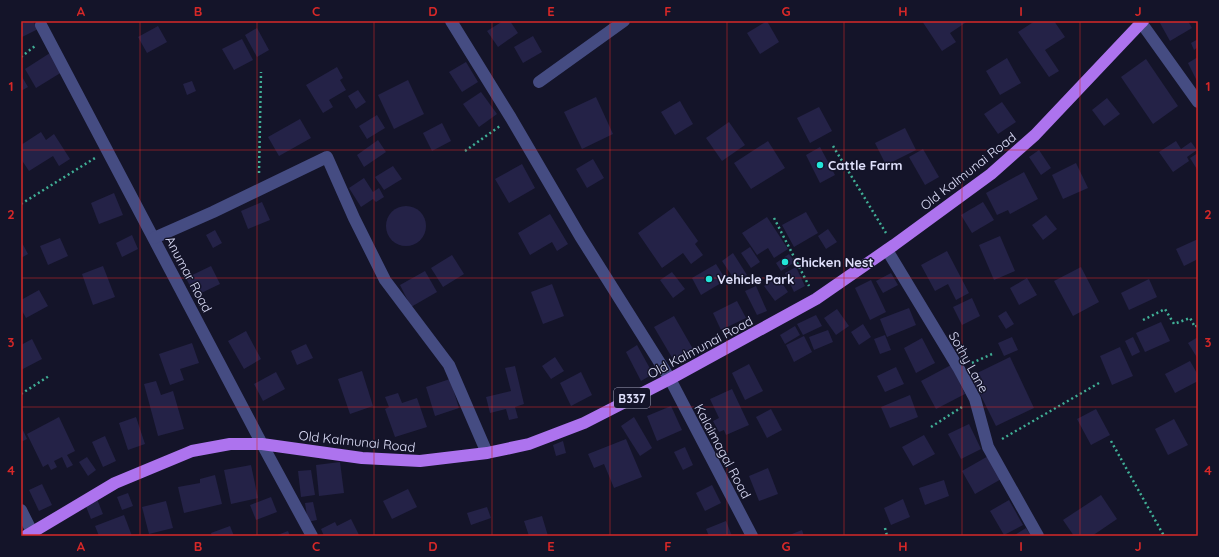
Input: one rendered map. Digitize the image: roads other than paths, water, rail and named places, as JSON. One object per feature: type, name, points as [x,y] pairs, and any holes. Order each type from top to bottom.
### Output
[{"type":"main road","name":"Old Kalmunai Road","points":[[30,535],[115,483],[192,451],[230,444],[262,444],[362,458],[420,461],[487,453],[529,444],[584,423],[670,379],[816,299],[891,247],[991,174],[1035,135],[1141,22]]},
{"type":"street","name":"Kalaimagal Road","points":[[451,21],[512,118],[580,236],[670,379],[752,536]]},
{"type":"street","points":[[540,82],[620,22]]},
{"type":"street","points":[[1141,22],[1198,102]]},
{"type":"street","name":"Anumar Road","points":[[41,25],[312,536]]},
{"type":"street","points":[[154,238],[213,212],[326,157],[385,280],[449,365],[487,453]]},
{"type":"street","name":"Sothy Lane","points":[[891,247],[974,399],[988,447],[1038,536]]},
{"type":"street","points":[[21,510],[30,535]]},
{"type":"place","name":"Cattle Farm","points":[[820,165]]},
{"type":"place","name":"Chicken Nest","points":[[785,262]]},
{"type":"place","name":"Vehicle Park","points":[[709,279]]}]
